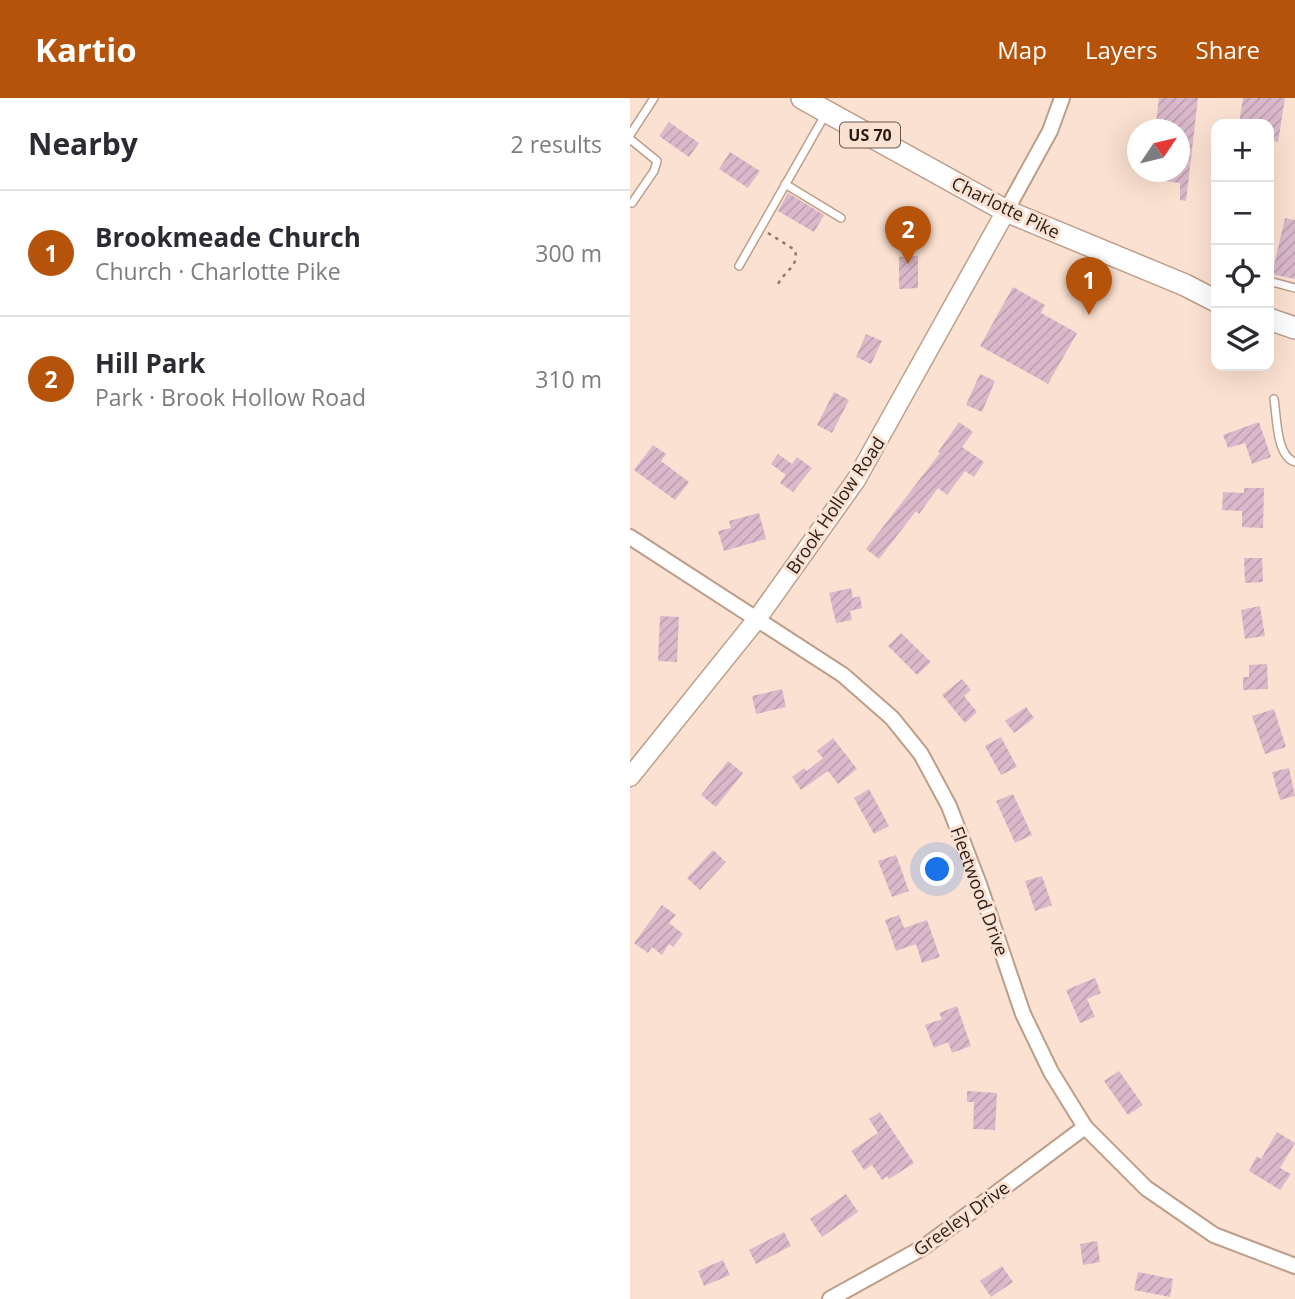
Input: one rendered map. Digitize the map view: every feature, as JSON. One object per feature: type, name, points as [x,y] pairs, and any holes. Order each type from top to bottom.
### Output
[{"type":"main road","name":"Charlotte Pike","points":[[802,98],[1006,211],[1185,285],[1211,298]]},
{"type":"main road","points":[[1274,321],[1295,328]]},
{"type":"street","points":[[1006,211],[1050,131],[1062,98]]},
{"type":"street","name":"Brook Hollow Road","points":[[630,777],[757,619],[856,480],[1006,211]]},
{"type":"street","name":"Fleetwood Drive","points":[[630,537],[843,675],[892,718],[921,754],[936,780],[979,884],[1023,1014],[1051,1072],[1085,1127],[1146,1188],[1214,1235],[1295,1266]]},
{"type":"street","name":"Greeley Drive","points":[[830,1299],[924,1247],[1085,1127]]},
{"type":"lane","points":[[632,203],[654,171],[657,161],[630,137],[654,98]]},
{"type":"lane","points":[[739,265],[827,112]]},
{"type":"lane","points":[[785,184],[841,218]]},
{"type":"lane","points":[[1274,282],[1295,288]]},
{"type":"lane","points":[[1274,399],[1282,452],[1295,462]]},
{"type":"path","points":[[768,233],[796,250],[795,265],[786,270],[778,284]]},
{"type":"building","points":[[1159,98],[1198,98],[1190,167],[1190,119],[1156,119]]},
{"type":"building","points":[[1243,98],[1285,98],[1278,142],[1274,141],[1274,119],[1240,119]]},
{"type":"building","points":[[669,122],[699,143],[689,157],[659,136]]},
{"type":"building","points":[[730,152],[760,171],[748,188],[719,169]]},
{"type":"building","points":[[1172,182],[1188,182],[1186,201],[1180,200],[1180,183]]},
{"type":"building","points":[[788,193],[824,215],[814,232],[778,211]]},
{"type":"building","points":[[1285,218],[1295,220],[1295,279],[1274,274]]},
{"type":"building","points":[[918,256],[918,288],[899,289],[899,257]]},
{"type":"building","points":[[1013,287],[1045,305],[1041,313],[1077,333],[1048,384],[980,346]]},
{"type":"building","points":[[866,334],[882,341],[871,364],[856,357]]},
{"type":"building","points":[[980,374],[995,381],[982,412],[966,405]]},
{"type":"building","points":[[834,392],[849,400],[832,433],[817,425]]},
{"type":"building","points":[[959,422],[973,432],[962,447],[984,462],[974,477],[965,471],[947,495],[938,488],[919,514],[916,511],[879,559],[866,549],[940,453],[938,452]]},
{"type":"building","points":[[1259,422],[1271,457],[1252,464],[1245,443],[1228,448],[1223,435]]},
{"type":"building","points":[[653,445],[666,454],[661,461],[689,482],[675,500],[634,470]]},
{"type":"building","points":[[778,454],[792,464],[797,457],[812,468],[793,492],[780,483],[786,475],[771,464]]},
{"type":"building","points":[[1244,488],[1264,488],[1263,528],[1242,527],[1242,511],[1222,510],[1223,492],[1244,493]]},
{"type":"building","points":[[759,513],[766,539],[724,551],[718,531],[731,528],[729,521]]},
{"type":"building","points":[[1244,558],[1262,558],[1263,582],[1245,583]]},
{"type":"building","points":[[851,588],[853,598],[860,596],[862,608],[850,611],[852,620],[836,623],[829,593]]},
{"type":"building","points":[[1260,606],[1265,636],[1245,639],[1241,610]]},
{"type":"building","points":[[660,616],[679,617],[677,662],[658,661]]},
{"type":"building","points":[[901,633],[931,662],[917,675],[888,646]]},
{"type":"building","points":[[1267,664],[1268,689],[1243,690],[1243,677],[1249,677],[1249,665]]},
{"type":"building","points":[[962,679],[971,690],[964,696],[977,712],[965,723],[942,695]]},
{"type":"building","points":[[782,689],[786,707],[756,714],[752,696]]},
{"type":"building","points":[[1026,707],[1034,718],[1014,733],[1005,721]]},
{"type":"building","points":[[1274,709],[1286,747],[1265,754],[1252,716]]},
{"type":"building","points":[[1001,737],[1017,767],[1001,775],[985,746]]},
{"type":"building","points":[[833,738],[857,769],[838,784],[828,771],[801,790],[792,777],[804,768],[807,771],[823,758],[817,751]]},
{"type":"building","points":[[728,761],[743,773],[716,807],[701,795]]},
{"type":"building","points":[[1289,768],[1295,796],[1280,800],[1272,772]]},
{"type":"building","points":[[869,789],[889,826],[874,834],[854,798]]},
{"type":"building","points":[[1013,794],[1032,835],[1015,843],[996,801]]},
{"type":"building","points":[[713,850],[726,862],[700,890],[687,878]]},
{"type":"building","points":[[896,855],[909,891],[892,897],[878,861]]},
{"type":"building","points":[[1042,876],[1052,905],[1035,911],[1025,881]]},
{"type":"building","points":[[662,905],[676,915],[669,923],[683,934],[673,947],[669,944],[662,955],[652,947],[648,953],[634,943]]},
{"type":"building","points":[[899,915],[904,928],[927,920],[940,957],[922,963],[916,944],[896,951],[885,920]]},
{"type":"building","points":[[1095,978],[1101,993],[1087,999],[1095,1017],[1080,1023],[1066,990]]},
{"type":"building","points":[[957,1006],[971,1046],[952,1053],[948,1042],[934,1048],[925,1025],[942,1019],[939,1013]]},
{"type":"building","points":[[1119,1071],[1143,1105],[1128,1115],[1104,1081]]},
{"type":"building","points":[[967,1091],[997,1093],[995,1130],[973,1129],[974,1102],[967,1102]]},
{"type":"building","points":[[880,1112],[914,1163],[889,1179],[887,1176],[882,1180],[872,1165],[864,1170],[851,1151],[878,1133],[869,1119]]},
{"type":"building","points":[[1277,1132],[1295,1143],[1280,1168],[1291,1174],[1280,1190],[1249,1171],[1257,1156],[1261,1159]]},
{"type":"building","points":[[846,1194],[858,1212],[822,1237],[810,1219]]},
{"type":"building","points":[[784,1232],[791,1246],[756,1264],[749,1250]]},
{"type":"building","points":[[1097,1241],[1100,1262],[1083,1265],[1080,1244]]},
{"type":"building","points":[[723,1260],[730,1275],[704,1286],[698,1271]]},
{"type":"building","points":[[1002,1266],[1013,1282],[991,1297],[980,1281]]},
{"type":"building","points":[[1138,1272],[1173,1279],[1170,1297],[1134,1290]]},
{"type":"place","name":"Hill Park","points":[[908,264]]},
{"type":"place","name":"Brookmeade Church","points":[[1089,315]]}]
